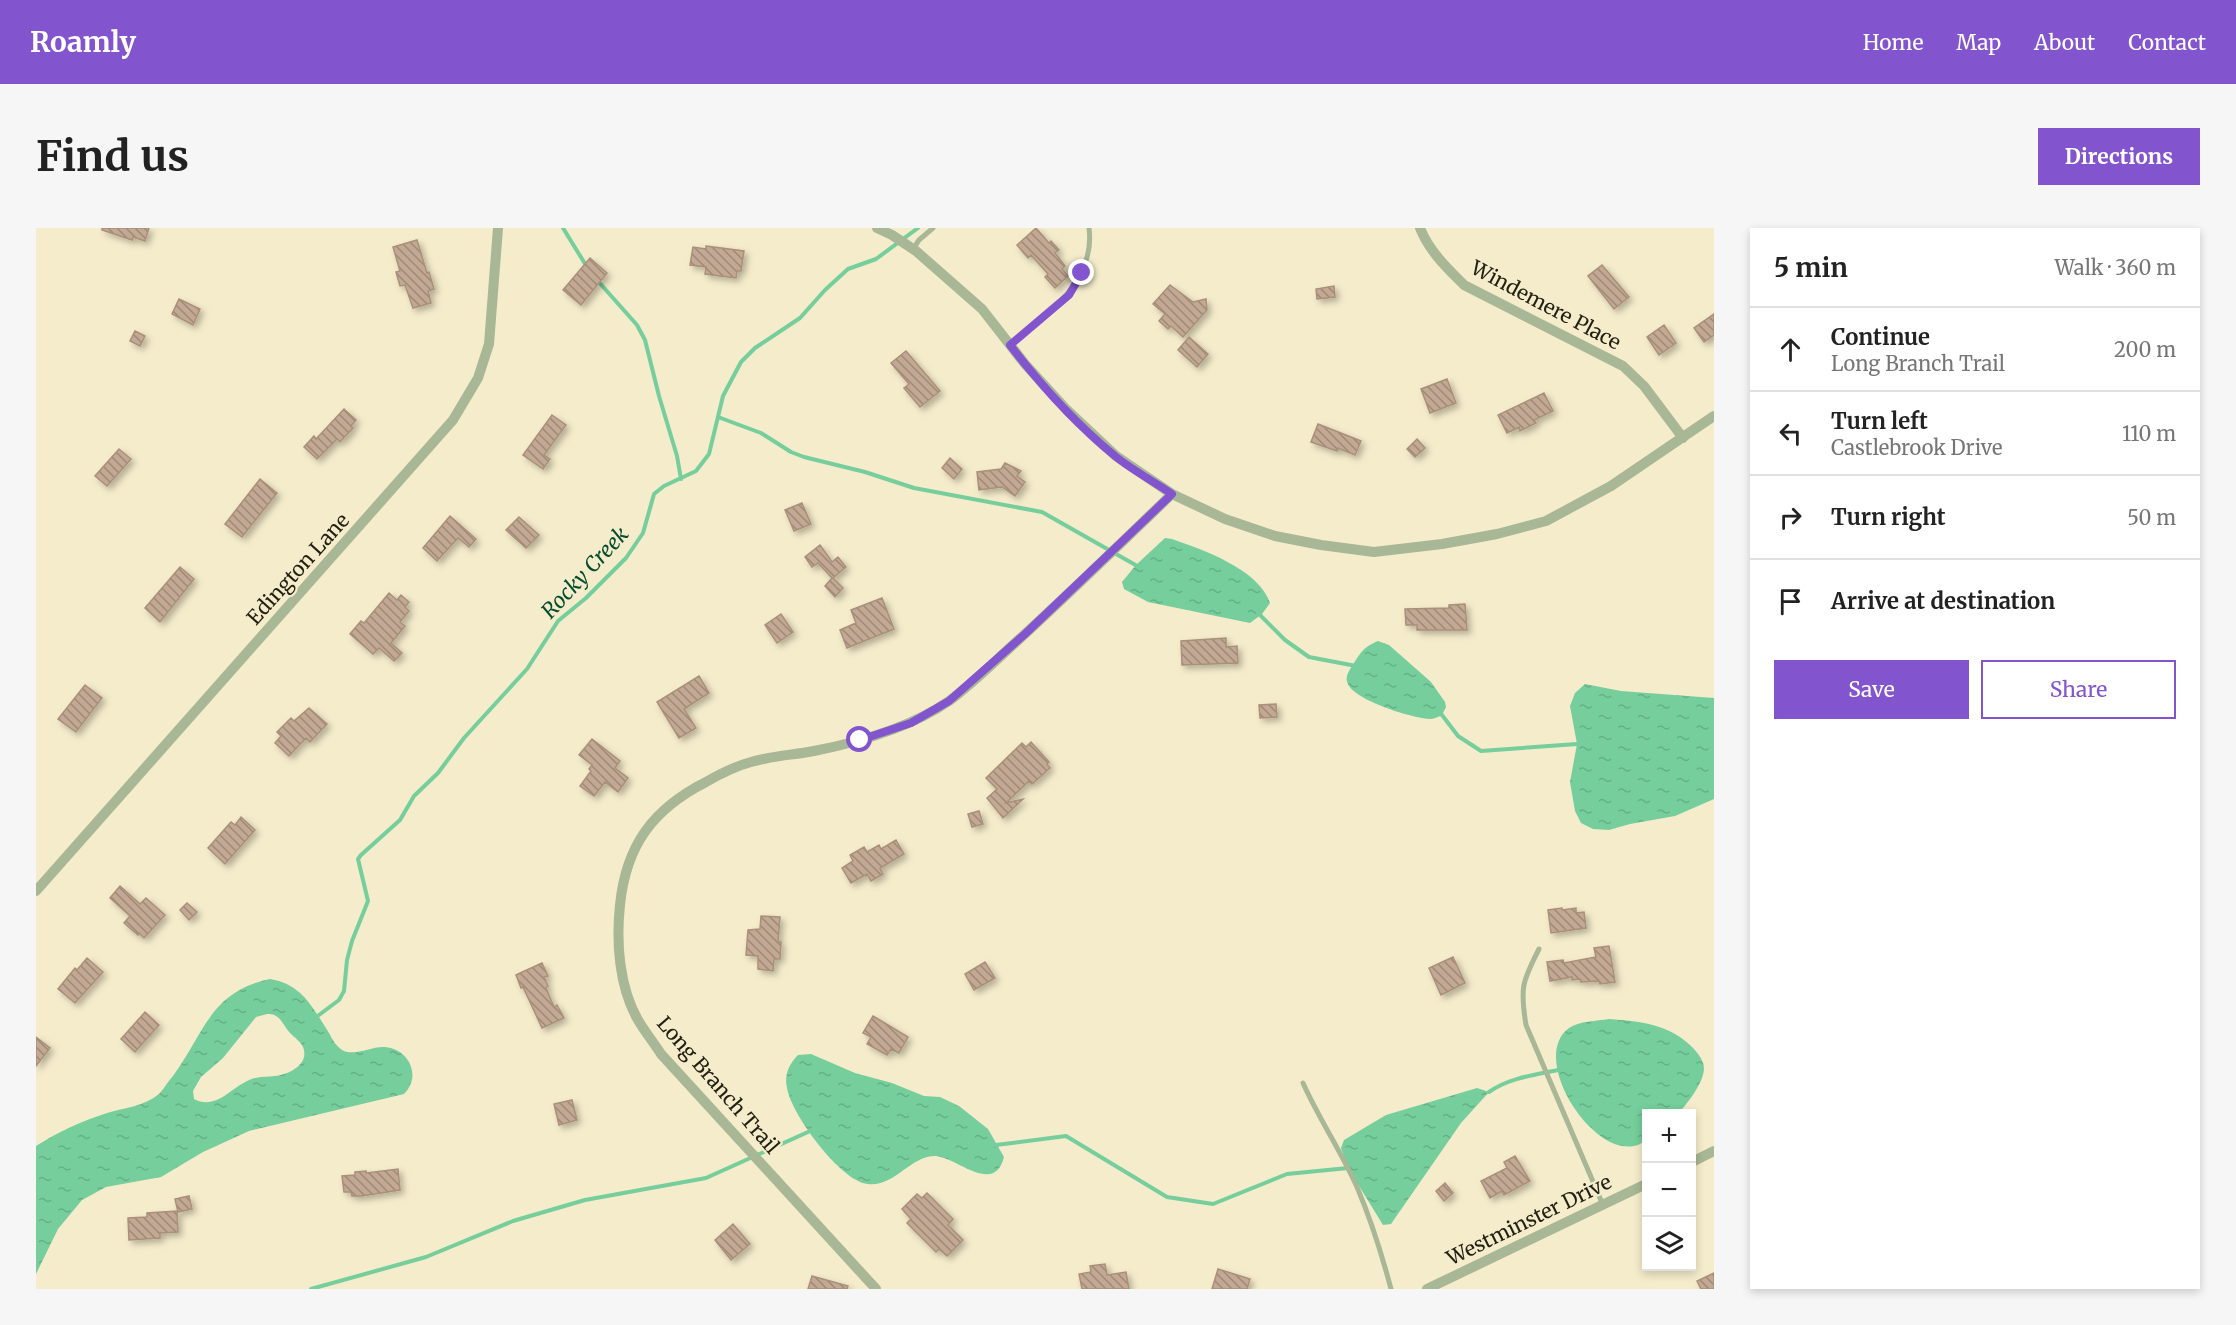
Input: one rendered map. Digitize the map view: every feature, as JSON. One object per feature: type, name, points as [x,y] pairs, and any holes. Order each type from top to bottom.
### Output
[{"type":"street","name":"Edington Lane","points":[[36,891],[453,420],[478,378],[489,344],[498,228]]},
{"type":"street","points":[[877,228],[913,249],[948,277],[982,309],[1046,387],[1116,456],[1172,494],[1225,519],[1275,536],[1374,552],[1442,544],[1497,534],[1546,521],[1611,486],[1714,416]]},
{"type":"street","name":"Windemere Place","points":[[1420,228],[1424,238],[1443,264],[1464,285],[1623,366],[1644,386],[1683,438]]},
{"type":"street","name":"Long Branch Trail","points":[[876,1289],[661,1054],[638,1020],[627,995],[617,928],[622,885],[636,846],[659,813],[684,793],[718,775],[752,762],[816,751],[870,737],[911,723],[949,701],[1025,634],[1172,494]]},
{"type":"street","points":[[1696,1160],[1714,1151]]},
{"type":"street","name":"Westminster Drive","points":[[1427,1289],[1642,1186]]},
{"type":"lane","points":[[913,249],[919,240],[933,228]]},
{"type":"lane","points":[[1010,345],[1069,295],[1084,266],[1089,250],[1089,228]]},
{"type":"lane","points":[[1539,949],[1524,980],[1522,1002],[1526,1025],[1603,1205]]},
{"type":"lane","points":[[1303,1083],[1317,1115],[1357,1187],[1381,1253],[1391,1289]]},
{"type":"water","points":[[1165,538],[1229,562],[1254,580],[1264,591],[1270,603],[1262,614],[1250,623],[1148,602],[1124,589],[1122,582],[1136,565]]},
{"type":"water","points":[[1378,641],[1389,645],[1431,682],[1445,702],[1446,707],[1442,715],[1429,719],[1410,715],[1372,702],[1353,690],[1347,681],[1349,671],[1359,655],[1369,645]]},
{"type":"water","points":[[1585,684],[1621,691],[1714,698],[1714,799],[1675,816],[1609,830],[1593,829],[1581,823],[1575,811],[1570,782],[1577,744],[1570,706],[1575,693]]},
{"type":"water","points":[[270,979],[299,992],[318,1015],[335,1043],[344,1051],[354,1052],[385,1047],[401,1053],[410,1064],[412,1072],[409,1087],[404,1094],[249,1131],[203,1152],[161,1177],[106,1187],[82,1200],[58,1229],[36,1274],[36,1146],[79,1123],[141,1104],[159,1094],[221,1004],[234,993]],"holes":[[[271,1014],[278,1017],[302,1045],[304,1059],[297,1068],[275,1076],[250,1079],[215,1101],[202,1102],[194,1099],[193,1091],[201,1077],[223,1058],[256,1017]]]},
{"type":"water","points":[[1609,1019],[1633,1021],[1666,1029],[1685,1041],[1701,1058],[1704,1066],[1703,1075],[1698,1087],[1682,1109],[1642,1109],[1642,1143],[1636,1146],[1617,1145],[1600,1135],[1584,1120],[1570,1101],[1560,1080],[1556,1060],[1559,1042],[1569,1028],[1583,1023]]},
{"type":"water","points":[[811,1054],[855,1073],[892,1083],[924,1096],[940,1097],[959,1106],[988,1129],[1004,1157],[999,1168],[992,1173],[984,1174],[935,1156],[926,1157],[878,1184],[868,1184],[857,1180],[845,1172],[819,1145],[791,1100],[786,1083],[790,1066],[798,1055]]},
{"type":"water","points":[[1477,1088],[1489,1092],[1461,1123],[1391,1224],[1383,1225],[1348,1168],[1341,1148],[1344,1140],[1386,1115]]},
{"type":"building","points":[[102,228],[149,228],[145,241],[133,237],[132,240],[102,230]]},
{"type":"building","points":[[1036,228],[1049,243],[1051,241],[1059,250],[1055,253],[1065,266],[1062,269],[1068,276],[1055,288],[1045,277],[1048,274],[1031,255],[1028,258],[1017,245]]},
{"type":"building","points":[[417,240],[434,289],[428,291],[431,303],[413,308],[405,285],[400,286],[396,272],[400,271],[393,247]]},
{"type":"building","points":[[706,246],[744,251],[741,271],[737,271],[736,278],[705,274],[706,267],[690,265],[693,247],[706,249]]},
{"type":"building","points":[[590,258],[607,273],[581,305],[563,290]]},
{"type":"building","points":[[1602,265],[1629,297],[1614,309],[1588,276]]},
{"type":"building","points":[[1170,285],[1193,302],[1206,299],[1207,310],[1183,337],[1171,326],[1168,329],[1159,321],[1165,314],[1153,304]]},
{"type":"building","points":[[1334,286],[1335,297],[1317,299],[1316,289]]},
{"type":"building","points":[[179,299],[200,309],[193,325],[172,314]]},
{"type":"building","points":[[1714,314],[1714,335],[1704,342],[1694,328]]},
{"type":"building","points":[[1664,325],[1676,343],[1659,355],[1647,337]]},
{"type":"building","points":[[135,331],[145,336],[140,346],[130,341]]},
{"type":"building","points":[[1189,337],[1208,354],[1197,367],[1178,350]]},
{"type":"building","points":[[906,351],[940,391],[920,407],[904,388],[909,384],[891,363]]},
{"type":"building","points":[[1447,379],[1456,403],[1430,413],[1421,389]]},
{"type":"building","points":[[1544,393],[1553,411],[1534,420],[1536,423],[1520,431],[1519,427],[1507,433],[1498,415]]},
{"type":"building","points":[[344,409],[356,420],[351,426],[353,428],[340,442],[337,439],[317,459],[304,447],[314,436],[316,439]]},
{"type":"building","points":[[552,415],[566,425],[544,455],[550,459],[543,469],[523,455]]},
{"type":"building","points":[[1318,424],[1361,441],[1355,455],[1338,448],[1337,451],[1311,442]]},
{"type":"building","points":[[1417,439],[1425,448],[1415,457],[1407,449]]},
{"type":"building","points":[[119,449],[131,459],[107,486],[95,476]]},
{"type":"building","points":[[950,458],[962,469],[954,479],[942,468]]},
{"type":"building","points":[[1005,463],[1021,471],[1017,476],[1025,482],[1015,496],[1002,487],[979,490],[977,472],[1001,469]]},
{"type":"building","points":[[260,479],[277,493],[242,537],[225,524]]},
{"type":"building","points":[[802,503],[811,524],[794,531],[785,510]]},
{"type":"building","points":[[450,516],[476,539],[469,547],[458,538],[437,561],[423,548]]},
{"type":"building","points":[[519,517],[539,535],[526,548],[506,530]]},
{"type":"building","points":[[820,545],[832,562],[838,557],[846,567],[833,578],[843,588],[835,597],[825,586],[832,578],[818,563],[812,567],[805,557]]},
{"type":"building","points":[[180,567],[194,579],[160,622],[145,608]]},
{"type":"building","points":[[389,593],[397,600],[401,595],[409,602],[405,607],[409,611],[400,622],[405,626],[391,643],[402,653],[394,661],[379,648],[373,654],[350,634],[361,621],[364,623]]},
{"type":"building","points":[[882,598],[894,629],[847,648],[840,630],[856,623],[851,610]]},
{"type":"building","points":[[1465,604],[1467,630],[1417,630],[1417,625],[1406,625],[1405,609],[1449,608],[1449,605]]},
{"type":"building","points":[[781,614],[793,632],[777,643],[765,625]]},
{"type":"building","points":[[1226,638],[1226,647],[1237,646],[1238,663],[1182,665],[1181,641]]},
{"type":"building","points":[[699,676],[709,693],[684,709],[696,728],[679,738],[657,702]]},
{"type":"building","points":[[85,685],[102,698],[76,732],[58,719]]},
{"type":"building","points":[[1276,704],[1277,717],[1260,718],[1259,705]]},
{"type":"building","points":[[309,708],[327,724],[310,742],[306,738],[289,756],[275,743],[281,736],[277,732],[291,718],[294,721]]},
{"type":"building","points":[[592,739],[620,761],[615,768],[628,778],[618,792],[605,782],[594,796],[580,786],[591,771],[589,769],[592,765],[579,755]]},
{"type":"building","points":[[1031,742],[1049,762],[1047,764],[1050,768],[1032,784],[1029,781],[1006,803],[1023,799],[1003,818],[987,798],[997,789],[986,778],[1022,743],[1026,747]]},
{"type":"building","points":[[979,811],[983,824],[972,827],[968,814]]},
{"type":"building","points":[[241,817],[255,830],[225,864],[208,848],[231,822],[235,825]]},
{"type":"building","points":[[896,840],[904,854],[880,868],[883,874],[871,881],[867,874],[851,883],[842,868],[853,861],[850,855],[864,847],[867,852],[879,845],[881,849]]},
{"type":"building","points":[[120,886],[140,904],[146,898],[165,915],[144,938],[124,923],[130,916],[110,898]]},
{"type":"building","points":[[187,903],[197,912],[189,920],[180,910]]},
{"type":"building","points":[[1562,908],[1562,910],[1576,908],[1576,913],[1584,912],[1586,928],[1551,933],[1548,910]]},
{"type":"building","points":[[761,916],[780,917],[778,942],[781,942],[780,959],[774,959],[773,971],[758,969],[758,956],[746,955],[748,930],[760,929]]},
{"type":"building","points":[[1609,946],[1615,982],[1600,984],[1599,981],[1581,982],[1580,979],[1572,980],[1572,977],[1550,981],[1547,962],[1563,960],[1564,963],[1596,957],[1594,948]]},
{"type":"building","points":[[1453,957],[1465,983],[1441,995],[1429,968]]},
{"type":"building","points":[[87,958],[103,972],[75,1003],[58,989],[75,968],[77,970]]},
{"type":"building","points":[[985,962],[995,978],[974,990],[965,974]]},
{"type":"building","points":[[542,963],[548,976],[544,977],[548,986],[546,988],[554,1007],[557,1005],[564,1018],[542,1028],[516,975]]},
{"type":"building","points":[[145,1012],[159,1025],[135,1052],[121,1039]]},
{"type":"building","points":[[873,1016],[908,1037],[899,1053],[891,1049],[887,1055],[867,1044],[871,1037],[863,1033]]},
{"type":"building","points":[[36,1037],[50,1048],[36,1066]]},
{"type":"building","points":[[572,1100],[577,1120],[559,1125],[554,1104]]},
{"type":"building","points":[[1515,1156],[1530,1181],[1504,1195],[1502,1191],[1490,1198],[1481,1181],[1507,1168],[1504,1162]]},
{"type":"building","points":[[398,1169],[400,1190],[361,1196],[352,1196],[351,1192],[344,1192],[342,1176],[355,1175],[355,1172]]},
{"type":"building","points":[[1445,1183],[1453,1193],[1444,1201],[1436,1191]]},
{"type":"building","points":[[927,1193],[953,1219],[948,1225],[963,1240],[947,1256],[939,1249],[936,1252],[907,1223],[911,1219],[902,1209],[917,1194],[922,1198]]},
{"type":"building","points":[[189,1196],[192,1209],[178,1212],[175,1199]]},
{"type":"building","points":[[177,1211],[178,1232],[160,1233],[160,1238],[129,1240],[128,1218],[147,1217],[147,1213]]},
{"type":"building","points":[[733,1224],[750,1244],[731,1260],[715,1240]]},
{"type":"building","points":[[1105,1264],[1107,1275],[1126,1272],[1129,1289],[1082,1289],[1079,1274],[1091,1272],[1090,1266]]},
{"type":"building","points":[[1218,1269],[1250,1279],[1247,1289],[1212,1289]]},
{"type":"building","points":[[1714,1273],[1714,1289],[1701,1289],[1697,1281]]},
{"type":"building","points":[[812,1276],[848,1286],[847,1289],[808,1289]]},
{"type":"waterway","points":[[563,228],[587,267]]},
{"type":"waterway","name":"Rocky Creek","points":[[319,1015],[339,1000],[344,991],[347,960],[352,941],[368,901],[358,859],[361,855],[400,820],[414,796],[438,773],[464,738],[527,669],[558,621],[586,598],[626,558],[643,533],[654,494],[664,486],[696,471],[709,454],[723,396],[741,362],[755,348],[800,318],[848,269],[876,259],[918,228]]},
{"type":"waterway","points":[[597,280],[637,325],[645,340],[677,456],[681,479]]},
{"type":"waterway","points":[[718,417],[761,433],[791,452],[804,457],[865,472],[914,488],[1042,512],[1139,567]]},
{"type":"waterway","points":[[1258,613],[1285,640],[1309,657],[1356,666]]},
{"type":"waterway","points":[[1438,713],[1458,736],[1481,751],[1577,744]]},
{"type":"waterway","points":[[1489,1092],[1513,1080],[1558,1070]]},
{"type":"waterway","points":[[311,1289],[426,1257],[513,1221],[585,1200],[706,1178],[808,1132]]},
{"type":"waterway","points":[[996,1145],[1066,1136],[1167,1197],[1213,1204],[1287,1174],[1348,1168]]},
{"type":"route","points":[[860,740],[911,723],[949,701],[1025,634],[1172,494],[1116,456],[1098,440],[1067,410],[1010,345],[1069,295],[1082,273]]}]
